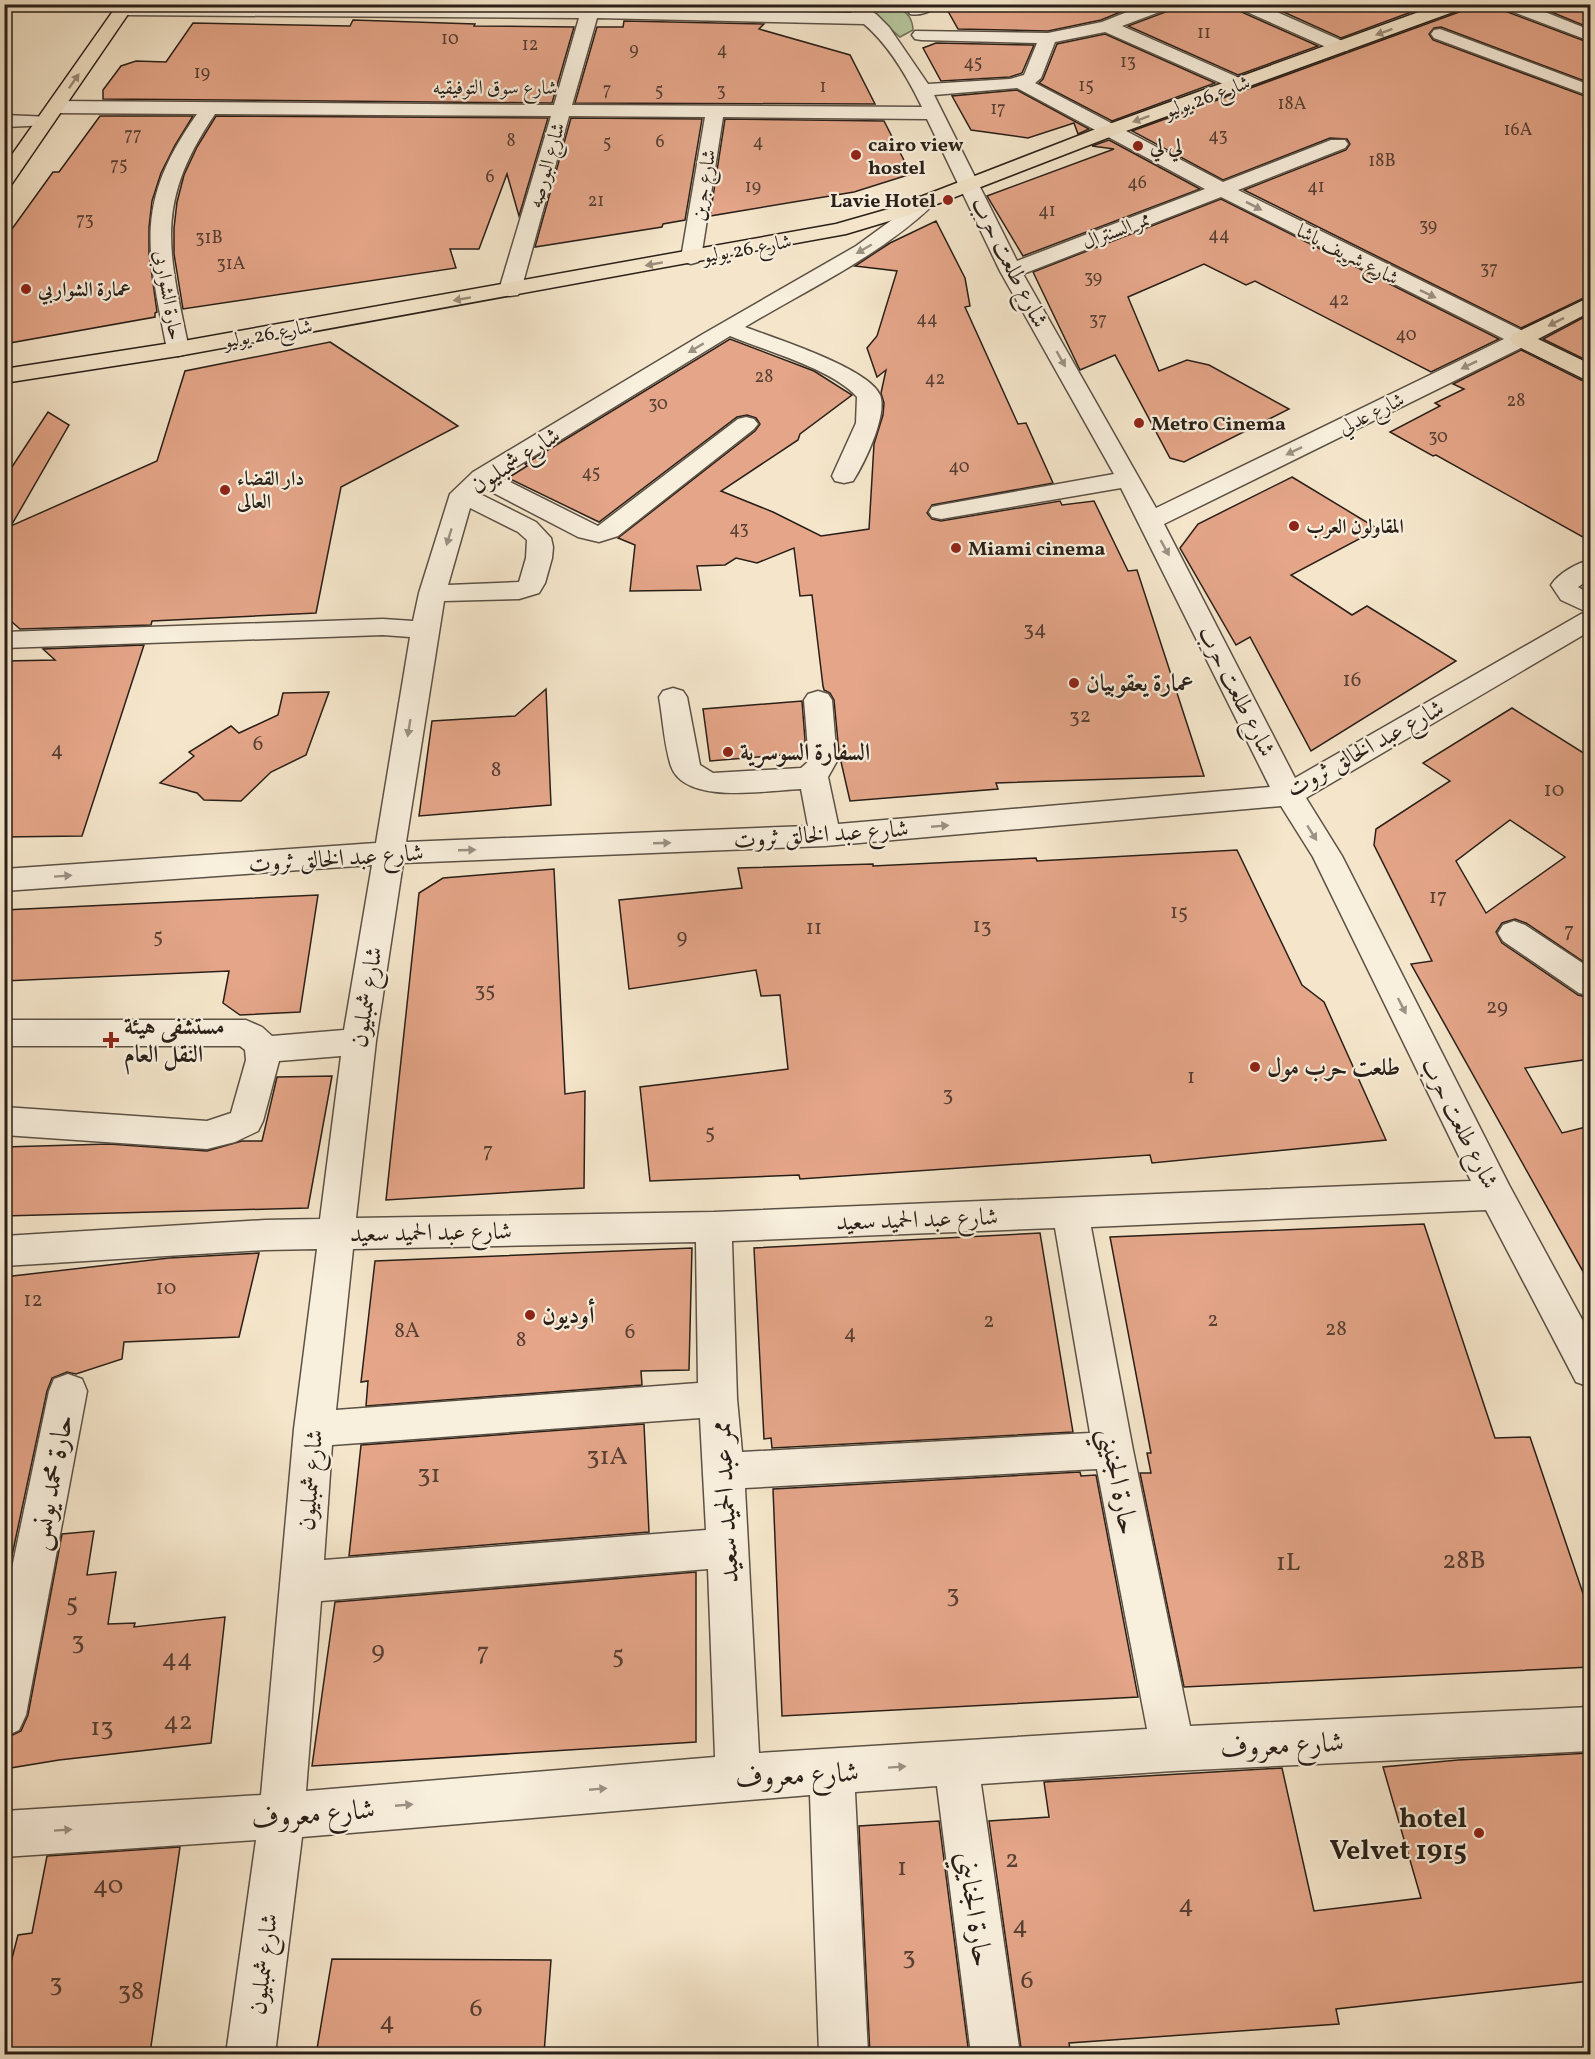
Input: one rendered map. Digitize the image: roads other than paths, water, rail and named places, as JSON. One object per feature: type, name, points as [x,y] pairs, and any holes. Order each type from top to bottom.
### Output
[{"type":"main road","name":"شارع 26 يوليو","points":[[4,376],[178,349],[839,230],[926,201],[1108,131],[1458,4]]},
{"type":"main road","points":[[4,181],[125,8]]},
{"type":"main road","name":"شارع عدلي","points":[[1521,339],[1590,304]]},
{"type":"main road","name":"شارع شريف باشا","points":[[1521,339],[1590,372]]},
{"type":"street","name":"شارع طلعت حرب","points":[[851,4],[883,31],[928,102],[1011,272],[1129,479],[1289,795],[1327,856],[1496,1195],[1590,1370]]},
{"type":"street","points":[[921,35],[1048,38],[1107,26],[1164,4]]},
{"type":"street","points":[[1244,4],[1341,47]]},
{"type":"street","points":[[1509,4],[1590,36]]},
{"type":"street","points":[[125,8],[591,9],[871,19]]},
{"type":"street","name":"شارع البورصه","points":[[510,290],[591,9]]},
{"type":"street","points":[[1107,26],[1238,84]]},
{"type":"street","points":[[1440,34],[1590,91]]},
{"type":"street","points":[[1019,82],[1032,78],[1048,38]]},
{"type":"street","name":"شارع سوق التوفيقيه","points":[[4,121],[50,114],[210,108],[715,111],[928,102],[1019,82]]},
{"type":"street","name":"شارع شريف باشا","points":[[1019,82],[1221,189],[1521,339]]},
{"type":"street","name":"حارة الشواربى","points":[[178,349],[160,258],[160,224],[166,192],[177,160],[210,108]]},
{"type":"street","name":"شارع جرين","points":[[691,258],[715,111]]},
{"type":"street","name":"ممر السنترال","points":[[1011,272],[1338,144]]},
{"type":"street","name":"شارع شمبليون","points":[[248,2054],[282,1816],[314,1429],[359,1041],[432,593],[472,485],[729,328],[874,243],[908,220],[926,201]]},
{"type":"street","points":[[729,328],[836,371],[856,382],[869,396],[868,423],[844,476]]},
{"type":"street","name":"شارع عدلي","points":[[1150,521],[1521,339]]},
{"type":"street","points":[[472,485],[587,532],[599,534],[609,531],[746,424]]},
{"type":"street","points":[[941,512],[1129,479]]},
{"type":"street","points":[[432,593],[519,591],[530,587],[536,576],[540,542],[536,534],[472,485]]},
{"type":"street","points":[[1590,568],[1564,585],[1570,594],[1590,605]]},
{"type":"street","name":"شارع عبد الخالق ثروت","points":[[4,880],[389,853],[825,836],[1289,795],[1590,620]]},
{"type":"street","points":[[4,640],[383,627],[425,630]]},
{"type":"street","points":[[673,697],[686,767],[691,775],[700,781],[713,783],[805,779],[813,775],[823,761],[818,700]]},
{"type":"street","points":[[813,775],[825,836]]},
{"type":"street","points":[[1514,933],[1590,984]]},
{"type":"street","points":[[4,1033],[246,1033],[257,1040],[263,1050],[263,1060],[246,1121],[221,1133],[207,1135],[4,1121]]},
{"type":"street","points":[[263,1050],[359,1041]]},
{"type":"street","name":"شارع عبد الحميد سعيد","points":[[4,1251],[254,1236],[714,1227],[1496,1195]]},
{"type":"street","name":"حارة الجنيني","points":[[1070,1212],[1113,1450],[1173,1749]]},
{"type":"street","name":"ممر عبد الحميد سعيد","points":[[714,1227],[718,1399],[724,1471],[738,1777]]},
{"type":"street","name":"حارة محمد يونس","points":[[4,1715],[68,1391]]},
{"type":"street","points":[[314,1429],[718,1399]]},
{"type":"street","points":[[724,1471],[1113,1450]]},
{"type":"street","points":[[301,1582],[728,1548]]},
{"type":"street","name":"شارع معروف","points":[[4,1834],[282,1816],[738,1777],[1173,1749],[1590,1729]]},
{"type":"street","name":"حارة الجنايني","points":[[956,1764],[996,2055]]},
{"type":"street","points":[[832,1772],[844,2055]]},
{"type":"place","name":"لي لي","points":[[1138,146]]},
{"type":"place","name":"cairo view hostel","points":[[856,155]]},
{"type":"place","name":"Lavie Hotel","points":[[948,200]]},
{"type":"place","name":"عمارة الشواربي","points":[[26,289]]},
{"type":"place","name":"Metro Cinema","points":[[1139,423]]},
{"type":"place","name":"دار القضاء العالى","points":[[225,490]]},
{"type":"place","name":"المقاولون العرب","points":[[1294,526]]},
{"type":"place","name":"Miami cinema","points":[[956,548]]},
{"type":"place","name":"عمارة يعقوبيان","points":[[1074,683]]},
{"type":"place","name":"السفارة السوسرية","points":[[728,752]]},
{"type":"place","name":"مستشفى هيئة النقل العام","points":[[111,1040]]},
{"type":"place","name":"طلعت حرب مول","points":[[1255,1067]]},
{"type":"place","name":"أوديون","points":[[530,1315]]},
{"type":"place","name":"hotel Velvet 1915","points":[[1479,1833]]}]
